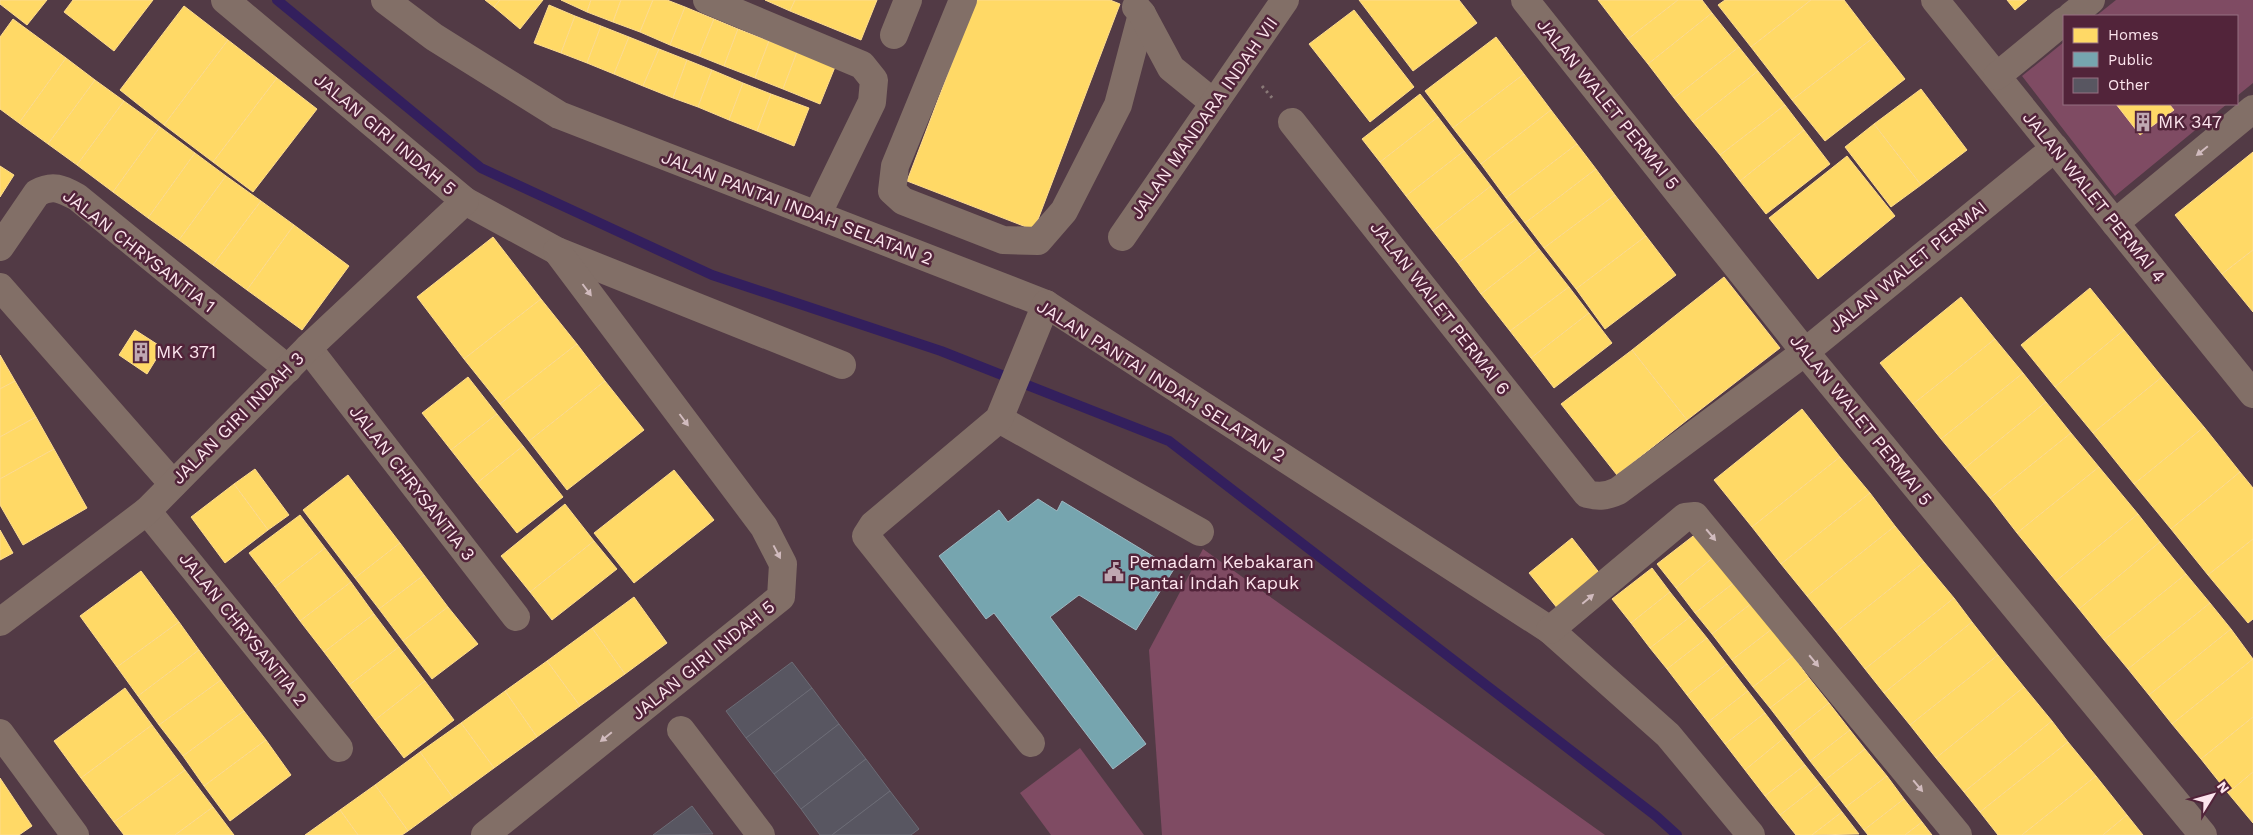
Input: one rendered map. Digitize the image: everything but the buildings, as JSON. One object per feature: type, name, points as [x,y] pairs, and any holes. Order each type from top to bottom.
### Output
[{"type":"street","name":"JALAN GIRI INDAH 5","points":[[225,0],[465,201],[557,251],[842,365]]},
{"type":"street","name":"JALAN PANTAI INDAH SELATAN 2","points":[[385,0],[434,36],[558,115],[1046,304],[1550,630],[1668,734],[1751,835]]},
{"type":"street","points":[[707,0],[862,65],[874,80],[872,102],[817,216]]},
{"type":"street","points":[[894,35],[908,0]]},
{"type":"street","points":[[962,0],[895,166],[892,191],[903,201],[1003,240],[1038,240],[1064,211],[1118,105],[1136,7]]},
{"type":"street","name":"JALAN MANDARA INDAH VII","points":[[1122,237],[1286,0]]},
{"type":"street","name":"JALAN WALET PERMAI 5","points":[[1526,0],[1805,352],[2202,835]]},
{"type":"street","name":"JALAN WALET PERMAI 4","points":[[1935,0],[2253,394]]},
{"type":"street","points":[[2072,15],[2091,0]]},
{"type":"street","points":[[1136,7],[1171,68],[1214,102]]},
{"type":"street","points":[[1997,76],[2063,22]]},
{"type":"street","points":[[2115,223],[2253,109]]},
{"type":"street","name":"JALAN WALET PERMAI 6","points":[[1292,122],[1587,494]]},
{"type":"street","name":"JALAN WALET PERMAI","points":[[1587,494],[1607,496],[1618,491],[1805,352],[2054,148]]},
{"type":"street","name":"JALAN CHRYSANTIA 1","points":[[0,247],[37,193],[46,188],[59,187],[77,197],[288,369]]},
{"type":"street","name":"JALAN GIRI INDAH 3","points":[[0,622],[147,511],[308,348],[465,201]]},
{"type":"street","name":"JALAN GIRI INDAH 5","points":[[485,835],[781,597],[784,564],[764,527],[557,251]]},
{"type":"street","points":[[0,287],[173,484]]},
{"type":"street","points":[[1031,743],[866,536],[873,525],[1002,411],[1046,304]]},
{"type":"street","name":"JALAN CHRYSANTIA 3","points":[[308,348],[516,617]]},
{"type":"street","points":[[1002,411],[1200,532]]},
{"type":"street","name":"JALAN CHRYSANTIA 2","points":[[147,511],[339,748]]},
{"type":"street","points":[[1550,630],[1685,517],[1695,516],[1958,835]]},
{"type":"street","points":[[681,730],[761,835]]},
{"type":"street","points":[[0,733],[75,835]]},
{"type":"path","points":[[1242,63],[1292,122]]},
{"type":"shaded area","points":[[2116,0],[2253,0],[2253,83],[2238,95],[2238,15],[2097,15]]},
{"type":"shaded area","points":[[2063,43],[2063,105],[2226,105],[2115,196],[2022,76]]},
{"type":"shaded area","points":[[1203,549],[1605,835],[1162,835],[1149,650]]},
{"type":"shaded area","points":[[1080,748],[1144,835],[1051,835],[1020,793]]},
{"type":"waterway","points":[[277,0],[481,168],[712,275],[941,351],[1169,441],[1656,816],[1677,835]]},
{"type":"place","name":"MK 347","points":[[2143,122]]},
{"type":"place","name":"MK 371","points":[[141,352]]},
{"type":"place","name":"Pemadam Kebakaran Pantai Indah Kapuk","points":[[1114,572]]}]
